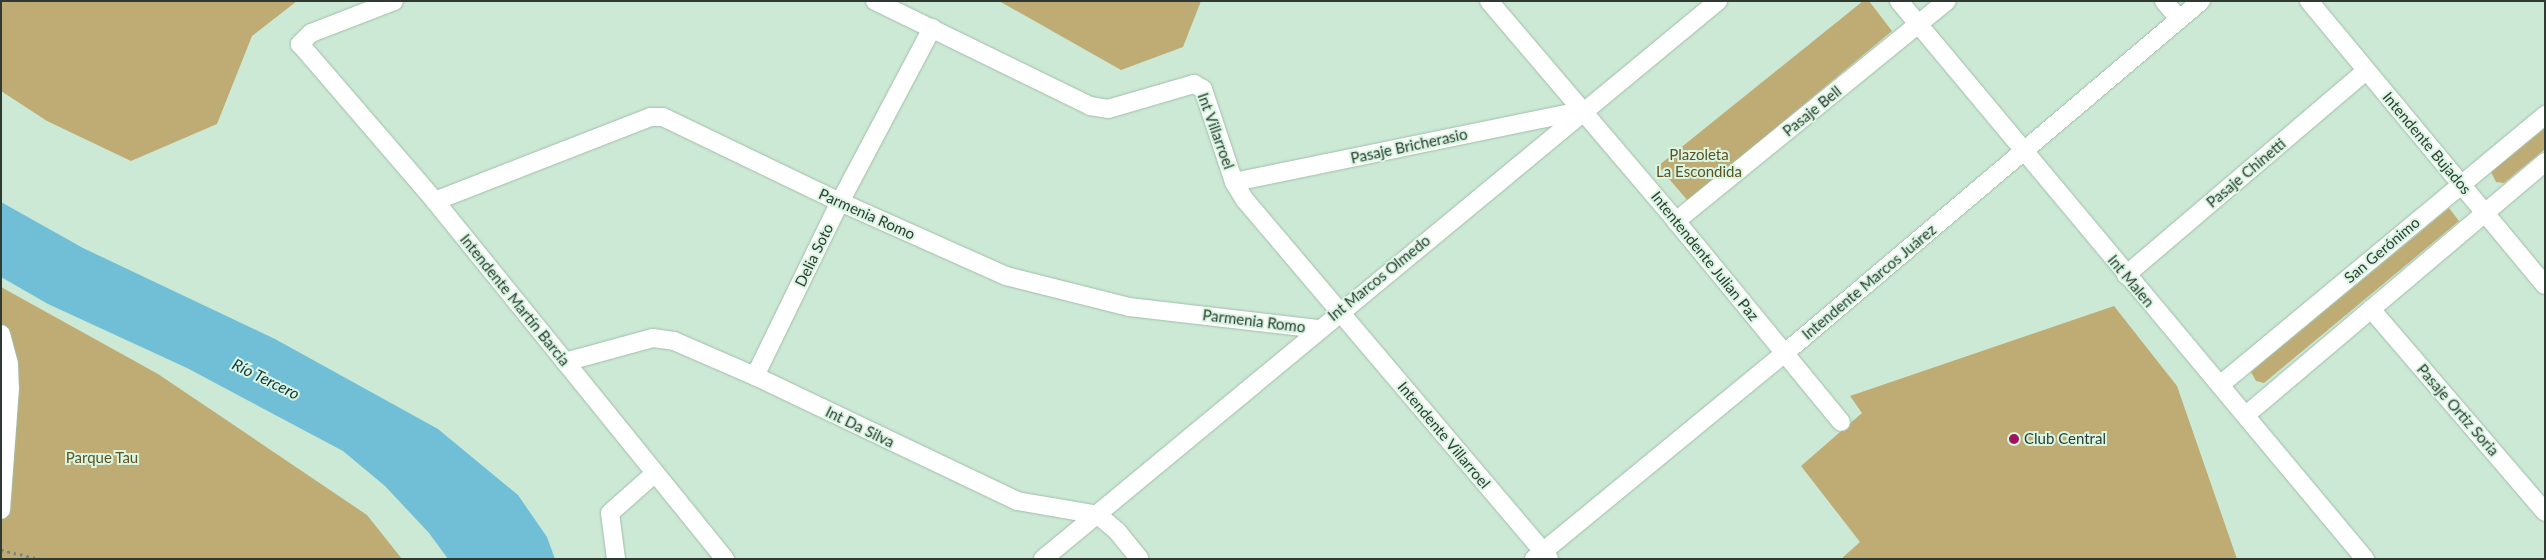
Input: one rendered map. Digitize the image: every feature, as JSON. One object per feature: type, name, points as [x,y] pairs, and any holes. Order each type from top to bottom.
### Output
[{"type":"street","name":"Intendente Martín Barcia","points":[[394,1],[311,33],[300,44],[435,201],[725,559]]},
{"type":"street","name":"Int Villarroel","points":[[875,1],[1090,106],[1108,108],[1194,84],[1203,88],[1234,182],[1339,312]]},
{"type":"street","name":"Intentendente Julian Paz","points":[[1489,1],[1676,221],[1841,422]]},
{"type":"street","name":"Int Marcos Olmedo","points":[[1043,559],[1098,515],[1318,329],[1718,1]]},
{"type":"street","name":"Int Malen","points":[[1899,1],[2365,559]]},
{"type":"street","name":"Pasaje Bell","points":[[1676,221],[1947,1]]},
{"type":"street","points":[[2164,1],[2179,19]]},
{"type":"street","name":"Intendente Marcos Juárez","points":[[1542,556],[2201,1]]},
{"type":"street","name":"Intendente Bujados","points":[[2309,1],[2545,285]]},
{"type":"street","name":"Delia Soto","points":[[755,376],[840,202],[932,28]]},
{"type":"street","name":"Pasaje Chinetti","points":[[2126,275],[2366,71]]},
{"type":"street","name":"Pasaje Bricherasio","points":[[1234,182],[1583,110]]},
{"type":"street","name":"San Gerónimo","points":[[2220,385],[2545,114]]},
{"type":"street","name":"Parmenia Romo","points":[[435,201],[656,117],[678,122],[840,202],[1006,276],[1130,307],[1318,329]]},
{"type":"street","points":[[2246,416],[2484,211],[2545,162]]},
{"type":"street","name":"Pasaje Ortiz Soria","points":[[2371,309],[2545,512]]},
{"type":"street","name":"Intendente Villarroel","points":[[1339,312],[1542,556]]},
{"type":"street","points":[[1,334],[9,364],[10,388],[1,510]]},
{"type":"street","name":"Int Da Silva","points":[[565,362],[653,338],[674,341],[755,376],[1017,501],[1098,515],[1117,530],[1140,559]]},
{"type":"street","points":[[616,559],[610,513],[655,473]]},
{"type":"path","points":[[1,550],[40,559]]},
{"type":"green space","points":[[1,1],[297,1],[252,36],[217,124],[131,161],[47,121],[1,91]]},
{"type":"green space","points":[[999,1],[1201,1],[1183,47],[1121,70]]},
{"type":"green space","name":"Plazoleta La Escondida","points":[[1863,1],[1869,1],[1892,31],[1688,201],[1658,166]]},
{"type":"green space","points":[[2545,128],[2545,149],[2504,183],[2496,182],[2491,172]]},
{"type":"green space","points":[[2449,208],[2459,221],[2264,383],[2256,381],[2251,372]]},
{"type":"green space","name":"Parque Tau","points":[[1,287],[158,374],[367,515],[402,559],[1,559]]},
{"type":"green space","name":"Club Central","points":[[2114,306],[2177,386],[2237,559],[1841,559],[1860,542],[1801,466],[1862,413],[1850,396]]},
{"type":"water","name":"Río Tercero","points":[[1,202],[83,248],[275,339],[438,429],[518,495],[547,537],[555,559],[448,559],[429,533],[385,486],[343,451],[187,368],[48,304],[1,277]]},
{"type":"place","name":"Club Central","points":[[2014,439]]}]
